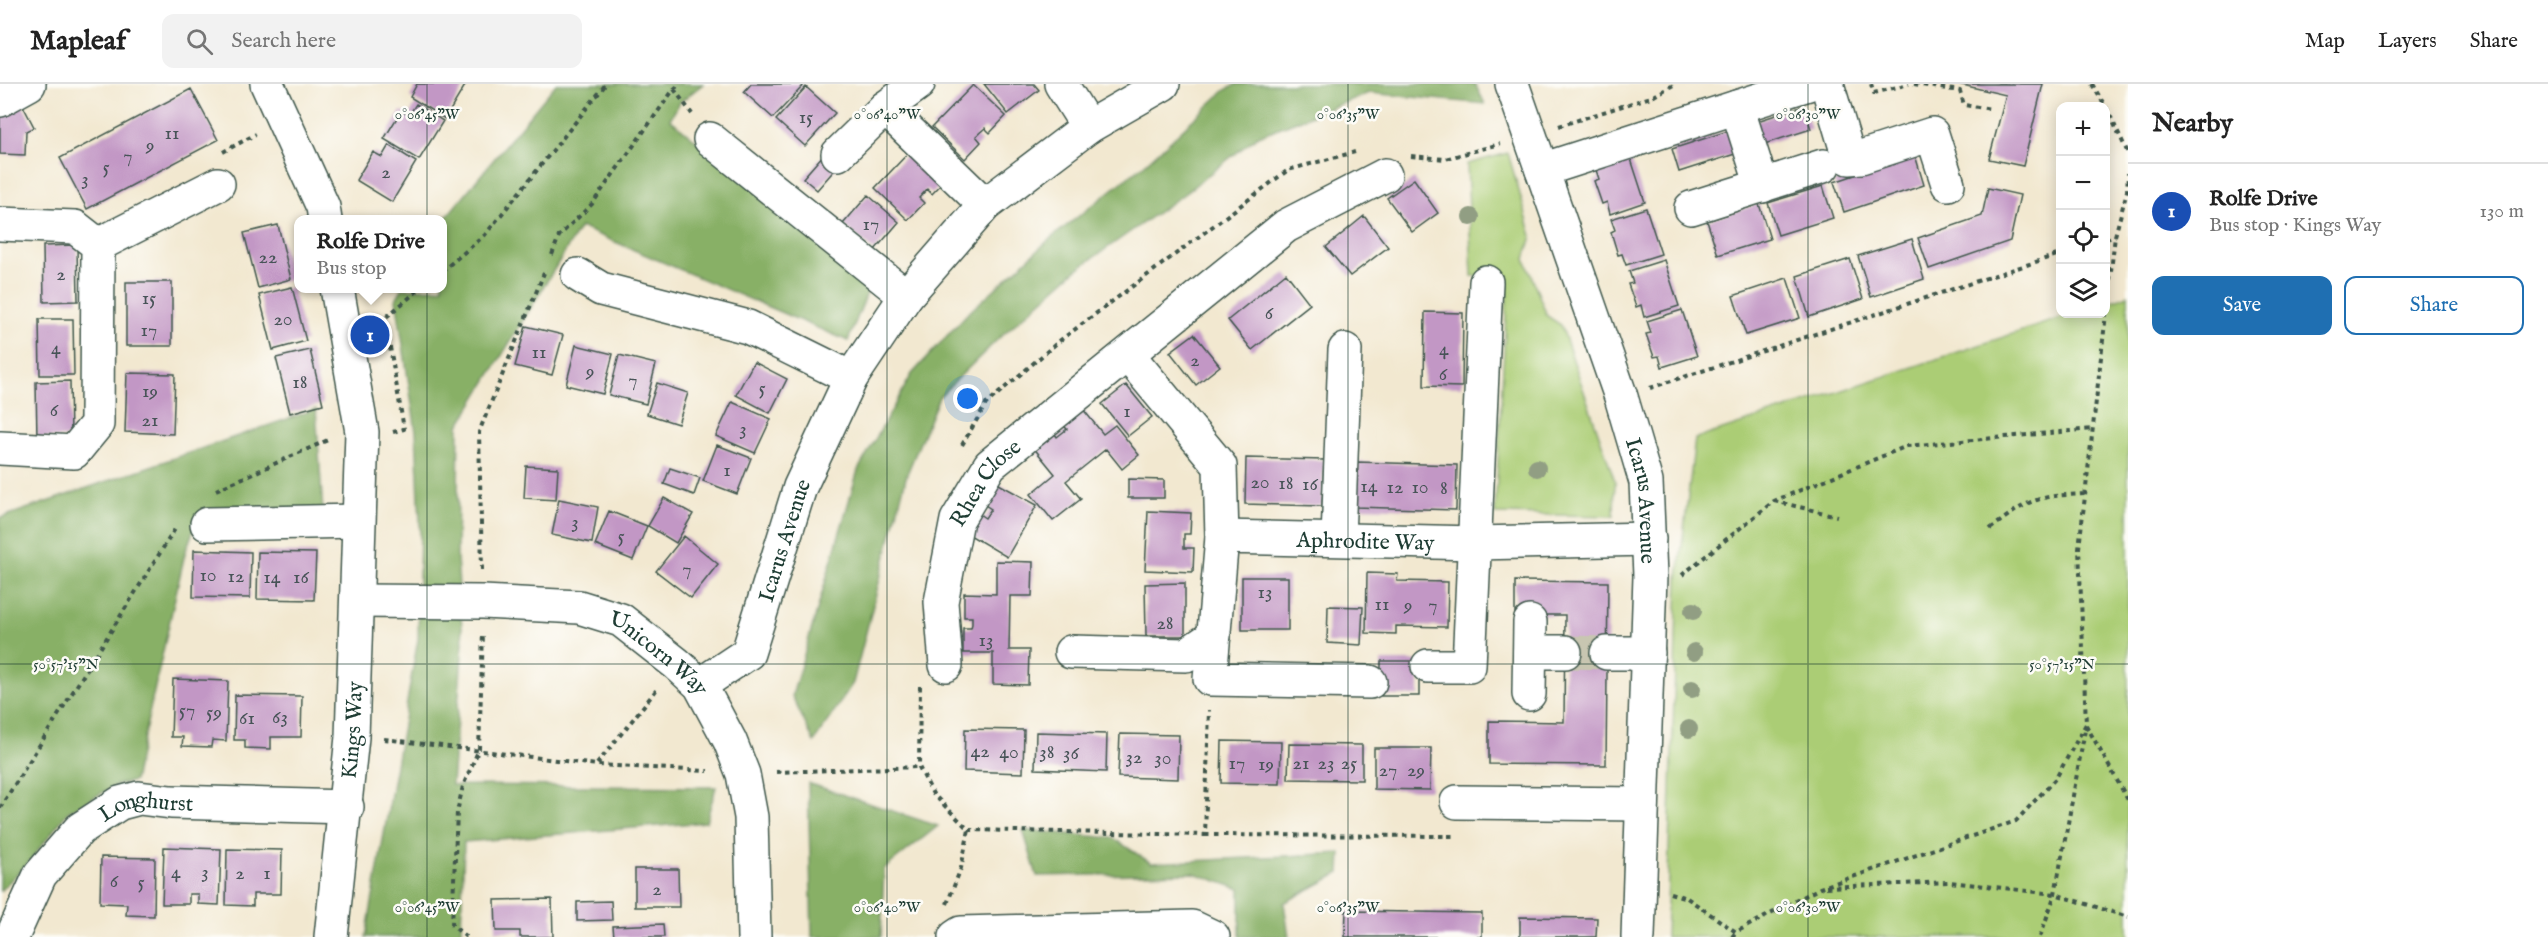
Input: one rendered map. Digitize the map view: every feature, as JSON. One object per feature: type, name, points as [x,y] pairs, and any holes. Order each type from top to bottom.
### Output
[{"type":"street","points":[[0,100],[29,84]]},
{"type":"street","points":[[268,84],[323,207],[324,215]]},
{"type":"street","points":[[838,154],[885,108],[918,84]]},
{"type":"street","points":[[1061,84],[1088,126]]},
{"type":"street","name":"Icarus Avenue","points":[[689,675],[748,653],[800,487],[851,378],[906,296],[985,205],[1088,126],[1163,84]]},
{"type":"street","name":"Icarus Avenue","points":[[1512,84],[1621,397],[1646,482],[1650,576],[1638,937]]},
{"type":"street","points":[[1542,170],[1808,84]]},
{"type":"street","points":[[1827,84],[1849,158],[1862,157],[1932,134],[1948,184]]},
{"type":"street","points":[[1737,106],[1762,186]]},
{"type":"street","points":[[885,108],[985,205]]},
{"type":"street","points":[[710,139],[906,296]]},
{"type":"street","points":[[1691,208],[1823,166]]},
{"type":"street","name":"Rhea Close","points":[[933,674],[941,602],[957,520],[990,465],[1286,226],[1385,175]]},
{"type":"street","points":[[98,245],[218,184]]},
{"type":"street","points":[[0,224],[75,227],[98,245]]},
{"type":"street","points":[[0,448],[74,452],[97,424],[98,245]]},
{"type":"street","points":[[578,275],[601,289],[748,327],[851,378]]},
{"type":"street","points":[[1428,666],[1469,666],[1486,282]]},
{"type":"street","name":"Kings Way","points":[[331,937],[346,807],[357,602],[362,432],[338,293]]},
{"type":"street","points":[[1338,538],[1345,350]]},
{"type":"street","points":[[1128,355],[1220,466],[1222,537],[1210,679],[1370,682]]},
{"type":"street","points":[[194,522],[358,521]]},
{"type":"street","name":"Aphrodite Way","points":[[1222,537],[1476,543],[1649,538]]},
{"type":"street","name":"Unicorn Way","points":[[357,602],[483,602],[579,607],[621,620],[689,675],[730,741],[743,774],[751,817],[754,937]]},
{"type":"street","points":[[1071,652],[1186,655],[1214,636]]},
{"type":"street","points":[[1529,694],[1530,637],[1565,652]]},
{"type":"street","points":[[1607,653],[1648,653]]},
{"type":"street","name":"Longhurst","points":[[12,937],[40,875],[80,829],[120,803],[139,798],[171,802],[346,807]]},
{"type":"street","points":[[1457,802],[1642,804]]},
{"type":"street","points":[[955,937],[961,933],[1192,927],[1213,937]]},
{"type":"path","points":[[447,267],[485,235],[606,84]]},
{"type":"path","points":[[550,258],[559,236],[592,204],[674,89],[680,84]]},
{"type":"path","points":[[1530,135],[1654,96],[1675,84]]},
{"type":"path","points":[[1871,84],[1874,93],[1909,84]]},
{"type":"path","points":[[1914,84],[1960,91],[1964,105],[1992,109]]},
{"type":"path","points":[[2092,84],[2102,102]]},
{"type":"path","points":[[2110,117],[2128,153]]},
{"type":"path","points":[[2040,937],[2055,894],[2086,724],[2079,549],[2115,236],[2127,191],[2128,173]]},
{"type":"path","points":[[2110,238],[2115,236]]},
{"type":"path","points":[[1621,397],[2056,256]]},
{"type":"path","points":[[482,574],[479,432],[546,269]]},
{"type":"path","points":[[387,433],[404,429],[385,318],[415,293]]},
{"type":"path","points":[[1650,576],[1678,578],[1774,501],[1906,446],[2092,429]]},
{"type":"path","points":[[211,492],[337,436]]},
{"type":"path","points":[[1990,529],[2027,501],[2053,495],[2085,494]]},
{"type":"path","points":[[1774,501],[1837,516]]},
{"type":"path","points":[[0,808],[194,522]]},
{"type":"path","points":[[466,937],[452,925],[457,812],[463,786],[479,750],[483,626]]},
{"type":"path","points":[[933,674],[919,767],[933,794],[969,830],[1464,836]]},
{"type":"path","points":[[597,765],[689,675]]},
{"type":"path","points":[[1205,834],[1210,679]]},
{"type":"path","points":[[2086,724],[2128,800]]},
{"type":"path","points":[[1732,937],[1736,932],[1820,888],[2016,821],[2056,778],[2086,724]]},
{"type":"path","points":[[378,738],[597,765],[743,774],[919,767]]},
{"type":"path","points":[[947,905],[962,868],[969,830]]},
{"type":"path","points":[[1820,888],[1950,882],[2055,894],[2128,917]]},
{"type":"path","points":[[1640,884],[1687,897],[1736,932]]},
{"type":"green space","points":[[556,84],[703,84],[680,102],[670,119],[871,283],[848,341],[580,227],[459,426],[457,558],[463,642],[452,785],[716,787],[706,822],[464,842],[461,931],[457,937],[366,937],[418,639],[420,524],[416,432],[396,299],[400,293],[447,293],[447,216]]},
{"type":"green space","points":[[1237,84],[1475,84],[1485,104],[1369,93],[1258,136],[1184,194],[1076,270],[998,339],[939,397],[907,474],[853,683],[814,742],[792,696],[858,470],[912,374],[966,315],[1051,238],[1146,163],[1225,90]]},
{"type":"green space","points":[[1508,153],[1532,236],[1525,259],[1547,316],[1561,325],[1615,481],[1614,516],[1495,514],[1508,277],[1472,276],[1467,164]]},
{"type":"green space","points":[[2128,295],[2128,937],[1666,937],[1678,578],[1695,439],[2061,318],[2110,318],[2110,302]]},
{"type":"green space","points":[[316,409],[323,512],[198,518],[185,553],[134,781],[116,785],[68,812],[29,862],[0,891],[0,518]]},
{"type":"green space","points":[[808,783],[938,826],[884,869],[881,937],[812,937]]},
{"type":"green space","points":[[1023,830],[1113,838],[1151,863],[1341,853],[1340,873],[1284,903],[1289,937],[1240,937],[1240,889],[1194,873],[1037,876]]},
{"type":"building","points":[[417,84],[466,84],[445,119],[410,97]]},
{"type":"building","points":[[751,84],[801,84],[803,86],[773,118],[744,92]]},
{"type":"building","points":[[984,84],[1034,84],[1039,90],[1008,114]]},
{"type":"building","points":[[1958,84],[2043,84],[2023,166],[1989,159],[2006,95]]},
{"type":"building","points":[[973,85],[1006,116],[990,133],[985,128],[976,136],[981,142],[965,159],[932,127]]},
{"type":"building","points":[[806,87],[835,113],[805,146],[776,120]]},
{"type":"building","points":[[191,89],[218,140],[87,209],[60,158]]},
{"type":"building","points":[[20,100],[34,127],[26,131],[25,155],[0,154],[0,110]]},
{"type":"building","points":[[416,104],[443,121],[419,160],[384,139],[401,111],[409,115]]},
{"type":"building","points":[[1804,106],[1811,129],[1758,146],[1751,123]]},
{"type":"building","points":[[1728,131],[1735,154],[1679,172],[1672,149]]},
{"type":"building","points":[[389,145],[416,162],[392,202],[356,180],[373,152],[382,157]]},
{"type":"building","points":[[915,146],[948,177],[932,194],[927,189],[919,198],[924,203],[908,220],[875,188]]},
{"type":"building","points":[[824,154],[838,166],[817,190],[803,178]]},
{"type":"building","points":[[1915,155],[1924,185],[1844,212],[1834,182]]},
{"type":"building","points":[[1630,156],[1645,202],[1610,214],[1607,202],[1602,204],[1594,181],[1599,179],[1595,167]]},
{"type":"building","points":[[1414,179],[1438,213],[1412,232],[1387,198]]},
{"type":"building","points":[[1823,186],[1833,218],[1778,235],[1768,203]]},
{"type":"building","points":[[1988,188],[2020,195],[2010,241],[1929,269],[1918,238],[1982,216]]},
{"type":"building","points":[[868,195],[899,222],[874,251],[843,224]]},
{"type":"building","points":[[1759,204],[1770,239],[1718,255],[1707,221]]},
{"type":"building","points":[[1646,208],[1661,254],[1626,265],[1622,254],[1618,255],[1611,232],[1615,230],[1611,219]]},
{"type":"building","points":[[1364,216],[1388,247],[1350,276],[1326,247]]},
{"type":"building","points":[[278,225],[291,279],[258,288],[244,233]]},
{"type":"building","points":[[1912,239],[1924,279],[1871,297],[1858,256]]},
{"type":"building","points":[[77,245],[78,301],[44,302],[43,246]]},
{"type":"building","points":[[1850,259],[1863,299],[1809,317],[1797,276]]},
{"type":"building","points":[[1664,260],[1679,306],[1644,317],[1641,305],[1636,307],[1628,284],[1633,283],[1629,271]]},
{"type":"building","points":[[1286,273],[1310,304],[1252,350],[1228,320]]},
{"type":"building","points":[[1787,278],[1800,318],[1746,335],[1733,296]]},
{"type":"building","points":[[126,282],[172,282],[172,346],[126,346]]},
{"type":"building","points":[[292,287],[306,341],[273,350],[259,295]]},
{"type":"building","points":[[1682,310],[1697,356],[1662,367],[1659,356],[1654,357],[1646,334],[1651,333],[1647,321]]},
{"type":"building","points":[[1425,312],[1463,313],[1462,387],[1424,386]]},
{"type":"building","points":[[39,319],[73,319],[74,375],[40,375]]},
{"type":"building","points":[[526,326],[563,335],[552,375],[515,366]]},
{"type":"building","points":[[1194,334],[1220,366],[1196,385],[1170,352]]},
{"type":"building","points":[[576,345],[613,354],[603,394],[566,385]]},
{"type":"building","points":[[310,350],[323,404],[290,413],[276,358]]},
{"type":"building","points":[[619,355],[656,364],[646,404],[609,395]]},
{"type":"building","points":[[754,362],[787,379],[770,413],[736,395]]},
{"type":"building","points":[[127,373],[175,374],[173,434],[125,432]]},
{"type":"building","points":[[70,381],[71,437],[37,438],[36,382]]},
{"type":"building","points":[[657,383],[688,393],[678,424],[647,414]]},
{"type":"building","points":[[1126,385],[1152,417],[1128,436],[1102,404]]},
{"type":"building","points":[[732,402],[771,419],[755,453],[716,436]]},
{"type":"building","points":[[1082,408],[1103,434],[1115,425],[1139,455],[1122,469],[1106,449],[1066,481],[1081,499],[1053,521],[1031,494],[1055,474],[1033,447],[1053,431],[1057,437],[1067,429],[1062,424]]},
{"type":"building","points":[[717,445],[751,458],[737,494],[703,481]]},
{"type":"building","points":[[1246,458],[1324,460],[1322,506],[1245,504]]},
{"type":"building","points":[[1356,462],[1457,465],[1456,510],[1355,507]]},
{"type":"building","points":[[526,466],[558,468],[556,500],[524,498]]},
{"type":"building","points":[[670,468],[700,478],[694,495],[664,484]]},
{"type":"building","points":[[1128,479],[1164,480],[1164,498],[1128,498]]},
{"type":"building","points":[[997,483],[1037,505],[1007,557],[968,534],[979,514],[985,518],[991,509],[985,505]]},
{"type":"building","points":[[664,498],[693,514],[676,543],[648,526]]},
{"type":"building","points":[[559,499],[598,507],[592,543],[552,535]]},
{"type":"building","points":[[609,511],[647,526],[633,560],[595,545]]},
{"type":"building","points":[[1148,511],[1191,513],[1190,534],[1184,534],[1184,548],[1194,548],[1193,572],[1145,570]]},
{"type":"building","points":[[684,536],[718,564],[691,598],[656,571]]},
{"type":"building","points":[[194,550],[251,552],[250,598],[193,597]]},
{"type":"building","points":[[258,552],[316,553],[314,600],[257,599]]},
{"type":"building","points":[[996,561],[1033,562],[1032,596],[1010,596],[1009,650],[1029,650],[1028,685],[993,684],[993,653],[963,653],[963,628],[971,628],[972,624],[972,617],[964,617],[964,593],[996,594]]},
{"type":"building","points":[[1367,573],[1398,574],[1397,581],[1448,582],[1447,627],[1396,626],[1396,634],[1366,633]]},
{"type":"building","points":[[1242,577],[1288,577],[1288,630],[1242,630]]},
{"type":"building","points":[[1515,581],[1608,582],[1606,765],[1489,764],[1489,721],[1564,722],[1565,615],[1515,615]]},
{"type":"building","points":[[1185,583],[1185,636],[1146,636],[1145,584]]},
{"type":"building","points":[[1328,606],[1363,607],[1361,645],[1327,643]]},
{"type":"building","points":[[1381,661],[1419,661],[1419,696],[1381,696]]},
{"type":"building","points":[[173,679],[228,681],[226,741],[212,740],[211,747],[182,746],[183,737],[171,737]]},
{"type":"building","points":[[235,695],[302,696],[301,737],[271,737],[271,749],[245,748],[245,740],[234,740]]},
{"type":"building","points":[[965,729],[1024,730],[1023,773],[964,771]]},
{"type":"building","points":[[1036,732],[1107,734],[1106,772],[1035,769]]},
{"type":"building","points":[[1120,734],[1179,735],[1178,779],[1118,777]]},
{"type":"building","points":[[1222,741],[1281,742],[1280,784],[1221,783]]},
{"type":"building","points":[[1289,744],[1362,745],[1362,780],[1288,779]]},
{"type":"building","points":[[1374,748],[1431,748],[1430,790],[1374,789]]},
{"type":"building","points":[[164,847],[221,849],[219,905],[198,904],[198,894],[189,894],[189,904],[162,904]]},
{"type":"building","points":[[227,849],[282,850],[281,894],[253,894],[253,906],[226,905]]},
{"type":"building","points":[[101,857],[155,858],[154,916],[126,915],[127,904],[100,903]]},
{"type":"building","points":[[635,869],[678,869],[679,907],[635,907]]},
{"type":"building","points":[[552,899],[553,937],[520,937],[520,931],[496,931],[495,900]]},
{"type":"building","points":[[611,901],[612,920],[577,921],[577,902]]},
{"type":"building","points":[[1346,911],[1482,913],[1482,937],[1345,937]]},
{"type":"building","points":[[1520,917],[1597,918],[1596,937],[1520,937]]},
{"type":"building","points":[[663,924],[664,937],[614,937],[613,926]]},
{"type":"tunnel","points":[[1565,652],[1607,653]]},
{"type":"place","name":"Rolfe Drive","points":[[370,335]]}]
